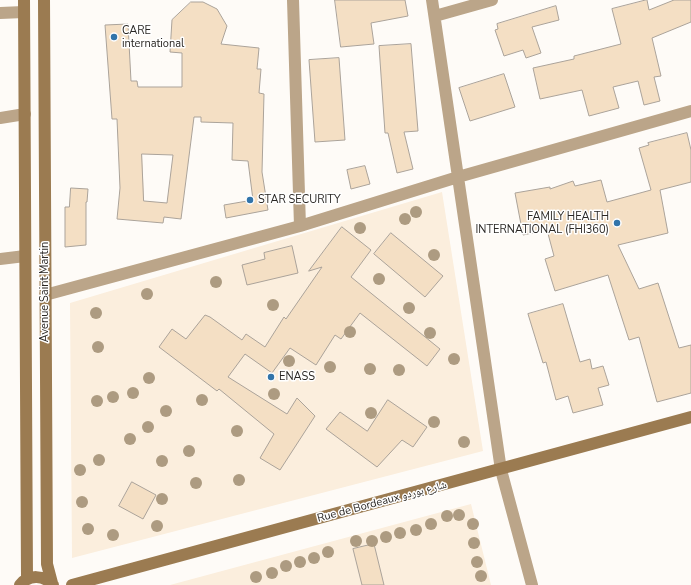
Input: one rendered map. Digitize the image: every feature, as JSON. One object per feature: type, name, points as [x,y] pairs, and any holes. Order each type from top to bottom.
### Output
[{"type":"main road","name":"Avenue Saint Martin","points":[[44,0],[47,564],[52,584]]},
{"type":"main road","name":"Avenue Saint Martin","points":[[24,6],[24,582]]},
{"type":"main road","name":"Rue de Bordeaux شارع بوردو","points":[[72,585],[501,470],[691,417]]},
{"type":"main road","points":[[24,582],[37,576],[44,578],[52,584]]},
{"type":"street","points":[[293,0],[300,226]]},
{"type":"street","points":[[432,0],[501,470],[532,585]]},
{"type":"street","points":[[435,16],[492,0]]},
{"type":"street","points":[[0,13],[24,6]]},
{"type":"street","points":[[45,295],[300,226],[458,177],[691,111]]},
{"type":"street","points":[[0,118],[25,114]]},
{"type":"street","points":[[0,259],[25,256]]},
{"type":"shaded area","name":"ENASS","points":[[442,192],[483,451],[72,558],[70,303]]},
{"type":"shaded area","points":[[471,504],[491,585],[170,585]]},
{"type":"building","points":[[335,0],[405,0],[408,16],[371,23],[374,44],[341,47]]},
{"type":"building","points":[[647,0],[649,10],[674,0],[691,0],[691,22],[652,38],[661,76],[654,77],[660,101],[644,105],[638,81],[613,87],[619,108],[589,116],[582,90],[540,99],[533,68],[574,59],[574,56],[621,44],[612,9]]},
{"type":"building","points":[[191,2],[203,2],[217,9],[227,26],[221,44],[259,48],[257,69],[261,69],[259,93],[264,94],[262,172],[268,210],[226,218],[224,205],[253,200],[248,161],[232,160],[233,123],[201,122],[201,117],[194,117],[181,219],[164,217],[163,223],[117,219],[120,188],[117,119],[112,119],[105,25],[128,24],[131,81],[137,81],[138,87],[182,87],[182,53],[170,52],[172,20]],"holes":[[[142,154],[173,155],[167,203],[144,201]]]},
{"type":"building","points":[[556,6],[559,20],[532,27],[541,53],[526,58],[523,50],[504,56],[495,30],[498,29],[497,24]]},
{"type":"building","points":[[411,44],[418,131],[404,132],[413,169],[397,173],[388,133],[385,133],[379,46]]},
{"type":"building","points":[[339,58],[345,140],[315,142],[309,60]]},
{"type":"building","points":[[504,74],[515,107],[470,121],[459,88]]},
{"type":"building","points":[[687,133],[691,150],[691,182],[660,190],[668,233],[618,245],[639,289],[658,283],[679,348],[691,345],[691,393],[657,402],[639,337],[629,340],[608,275],[555,291],[545,259],[554,256],[547,230],[523,235],[515,193],[550,187],[550,189],[573,181],[575,186],[601,180],[607,202],[651,190],[639,148],[649,145],[648,143]]},
{"type":"building","points":[[365,166],[370,184],[351,189],[347,170]]},
{"type":"building","points":[[71,188],[88,189],[86,202],[86,245],[65,247],[65,207],[69,207]]},
{"type":"building","points":[[342,227],[371,250],[351,277],[440,349],[427,366],[360,313],[341,339],[335,335],[316,365],[290,348],[272,373],[245,354],[228,377],[287,414],[297,398],[315,416],[280,470],[260,458],[274,434],[219,389],[217,391],[159,347],[172,329],[186,339],[205,315],[242,340],[246,334],[265,347],[284,317],[286,319],[322,267],[309,271]]},
{"type":"building","points":[[391,233],[443,276],[425,297],[374,254]]},
{"type":"building","points":[[292,246],[298,273],[247,285],[242,265],[265,259],[264,253]]},
{"type":"building","points":[[563,304],[580,362],[590,359],[592,369],[603,366],[609,385],[598,388],[603,405],[573,413],[568,396],[556,400],[546,362],[543,363],[528,314]]},
{"type":"building","points":[[388,400],[427,427],[413,447],[402,440],[377,467],[326,429],[340,412],[367,431]]},
{"type":"building","points":[[132,482],[156,495],[143,519],[119,506]]},
{"type":"building","points":[[374,544],[384,585],[362,585],[353,549]]},
{"type":"place","name":"CARE international","points":[[114,37]]},
{"type":"place","name":"STAR SECURITY","points":[[250,200]]},
{"type":"place","name":"FAMILY HEALTH INTERNATIONAL (FHI360)","points":[[617,223]]},
{"type":"place","name":"ENASS","points":[[271,377]]}]
